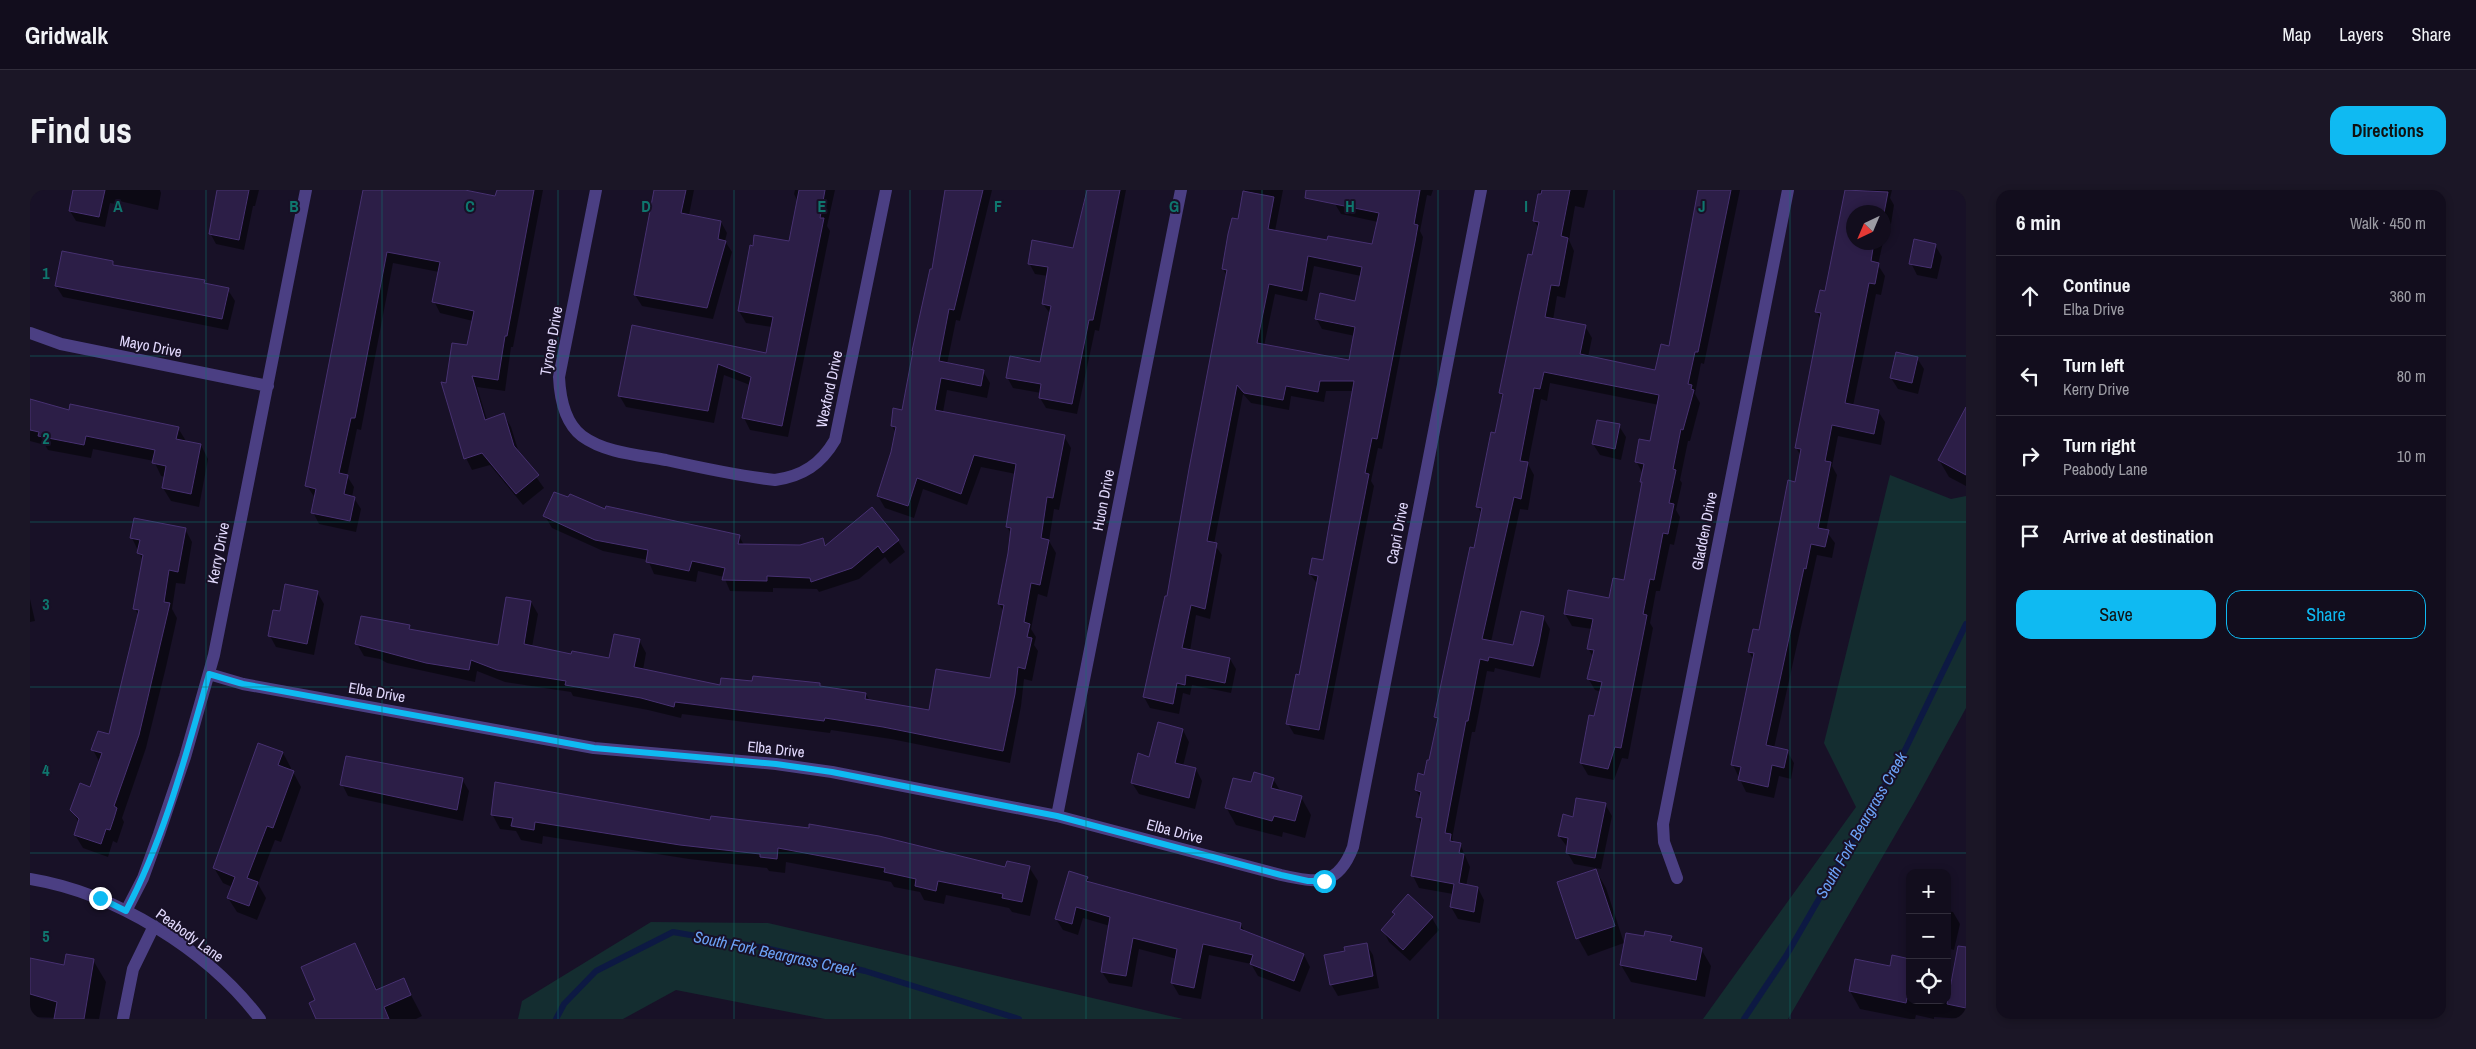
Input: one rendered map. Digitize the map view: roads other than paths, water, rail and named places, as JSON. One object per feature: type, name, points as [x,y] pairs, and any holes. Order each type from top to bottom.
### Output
[{"type":"street","name":"Kerry Drive","points":[[126,911],[143,878],[159,834],[185,757],[209,674],[306,190]]},
{"type":"street","name":"Tyrone Drive","points":[[596,190],[560,377],[560,394],[564,409],[581,435],[594,443],[609,448],[694,466]]},
{"type":"street","name":"Wexford Drive","points":[[694,466],[775,480],[791,478],[806,471],[820,462],[828,452],[840,426],[886,190]]},
{"type":"street","name":"Huon Drive","points":[[1057,816],[1181,190]]},
{"type":"street","name":"Capri Drive","points":[[1334,876],[1347,864],[1353,847],[1481,190]]},
{"type":"street","name":"Gladden Drive","points":[[1677,878],[1664,842],[1663,824],[1788,190]]},
{"type":"street","name":"Mayo Drive","points":[[30,333],[60,344],[268,386]]},
{"type":"street","name":"Elba Drive","points":[[209,674],[243,684],[594,748],[776,764],[832,772],[1057,816],[1308,881],[1324,881],[1334,876]]},
{"type":"street","name":"Peabody Lane","points":[[30,879],[100,898],[154,926],[211,968],[251,1007],[260,1019]]},
{"type":"street","points":[[123,1019],[133,970],[154,926]]},
{"type":"waterway","name":"South Fork Beargrass Creek","points":[[1744,1019],[1786,956],[1905,750],[1966,624]]},
{"type":"waterway","name":"South Fork Beargrass Creek","points":[[556,1019],[564,1004],[596,971],[673,932],[765,948],[865,971],[1019,1019]]}]
